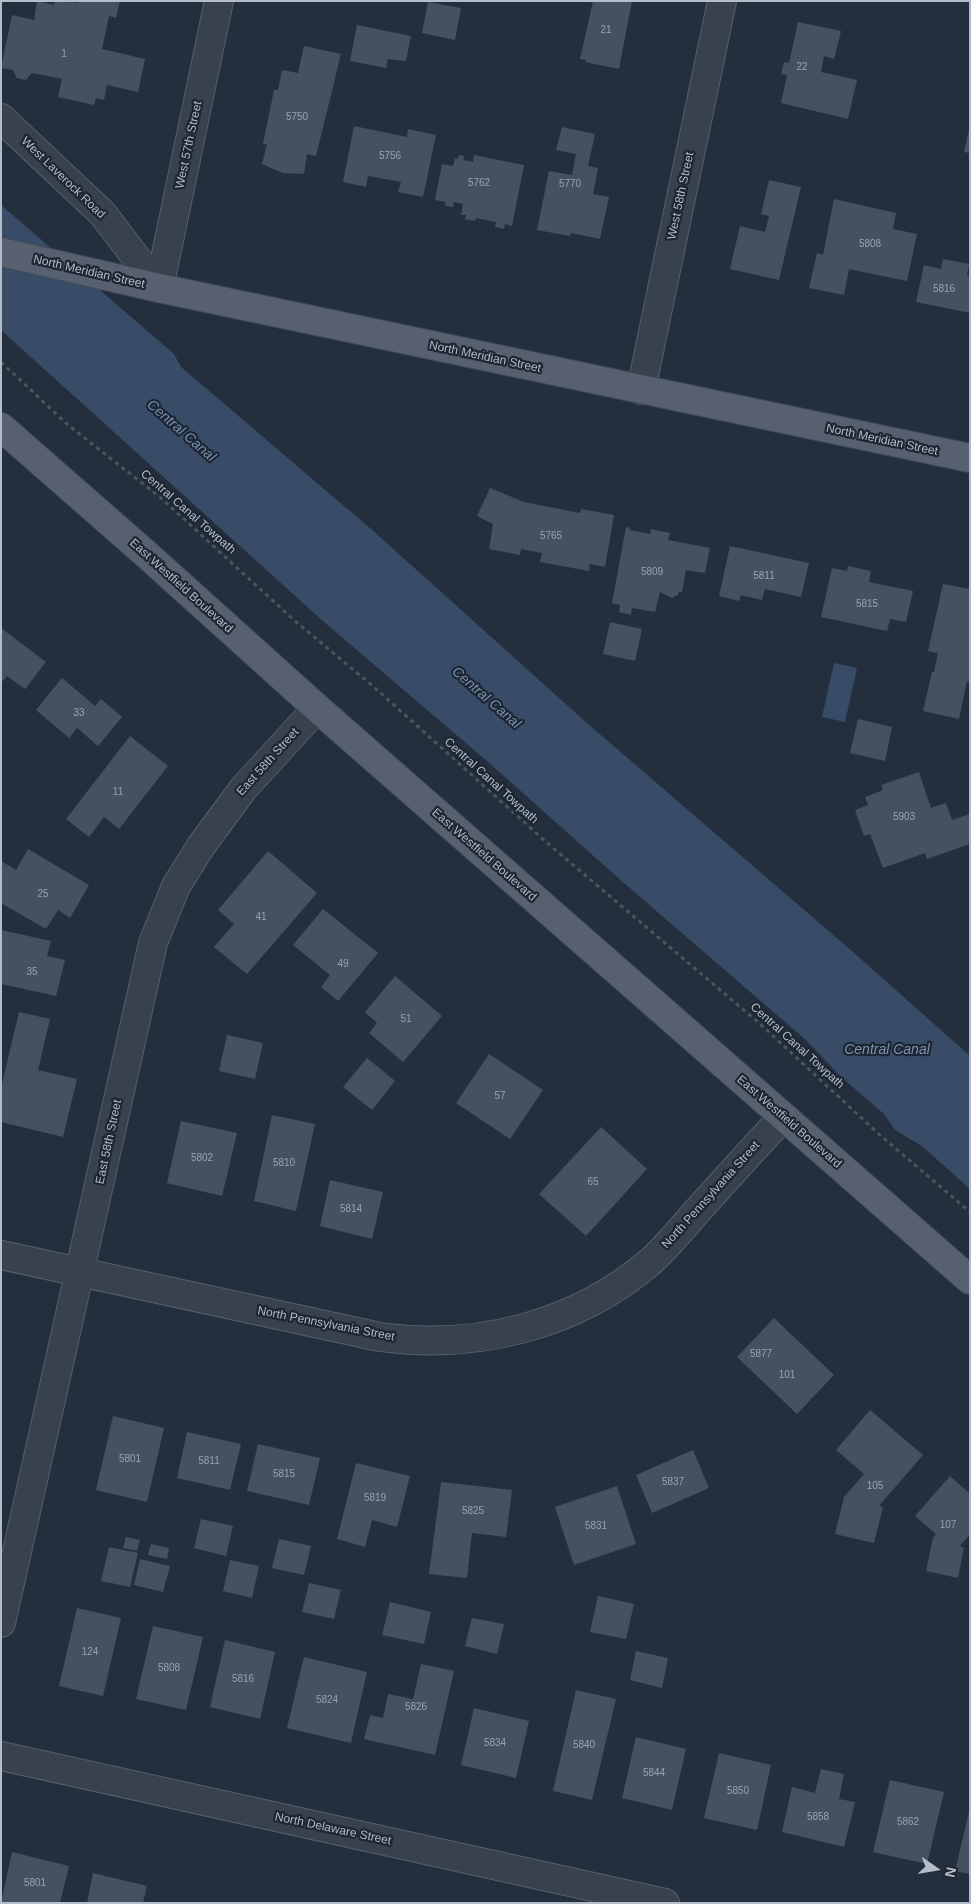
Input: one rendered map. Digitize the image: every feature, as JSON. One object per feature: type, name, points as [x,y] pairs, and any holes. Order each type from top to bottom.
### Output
[{"type":"main road","name":"North Meridian Street","points":[[1,252],[159,288],[970,458]]},
{"type":"main road","name":"East Westfield Boulevard","points":[[1,427],[317,708],[970,1280]]},
{"type":"street","name":"West 57th Street","points":[[159,288],[219,1]]},
{"type":"street","name":"West 58th Street","points":[[641,390],[722,1]]},
{"type":"street","name":"West Laverock Road","points":[[1,118],[103,214],[159,288]]},
{"type":"street","name":"East 58th Street","points":[[1,1623],[153,943],[176,886],[201,846],[243,789],[317,708]]},
{"type":"street","name":"North Pennsylvania Street","points":[[1,1255],[387,1338],[424,1341],[455,1340],[502,1334],[561,1316],[614,1288],[640,1270],[663,1249],[784,1117]]},
{"type":"street","name":"North Delaware Street","points":[[1,1756],[666,1903]]},
{"type":"path","name":"Central Canal Towpath","points":[[1,362],[68,425],[161,498],[294,621],[374,687],[545,841],[759,1023],[880,1136],[970,1212]]},
{"type":"water","name":"Central Canal","points":[[1,205],[174,354],[181,367],[371,529],[588,724],[853,952],[970,1056],[970,1189],[922,1146],[895,1130],[884,1114],[841,1077],[807,1041],[624,883],[487,761],[324,622],[1,330]]},
{"type":"water","points":[[834,663],[857,668],[845,722],[822,717]]},
{"type":"building","points":[[37,1],[54,5],[55,1],[78,3],[78,1],[120,1],[116,18],[109,16],[102,49],[145,59],[138,92],[107,85],[104,100],[96,98],[94,105],[58,97],[62,79],[32,73],[26,80],[17,78],[13,70],[1,68],[12,15],[34,20]]},
{"type":"building","points":[[593,1],[632,1],[619,69],[585,62],[586,60],[580,59]]},
{"type":"building","points":[[428,2],[461,8],[455,40],[422,33]]},
{"type":"building","points":[[798,22],[841,31],[834,59],[824,56],[821,72],[857,80],[848,119],[781,103],[787,75],[781,74],[784,62],[789,63]]},
{"type":"building","points":[[357,25],[411,36],[406,61],[388,59],[386,68],[350,61]]},
{"type":"building","points":[[304,46],[341,54],[316,156],[307,154],[304,174],[283,173],[262,164],[267,144],[263,144],[274,90],[278,90],[282,70],[298,73]]},
{"type":"building","points":[[354,126],[407,137],[408,129],[436,135],[423,197],[398,192],[401,182],[368,176],[366,187],[343,182]]},
{"type":"building","points":[[562,127],[595,134],[588,166],[598,168],[593,194],[609,197],[600,239],[571,233],[570,236],[537,230],[549,171],[572,175],[576,154],[556,150]]},
{"type":"building","points":[[970,129],[970,153],[964,152]]},
{"type":"building","points":[[459,155],[464,156],[463,160],[473,162],[474,155],[524,165],[512,226],[505,224],[504,229],[495,227],[496,222],[476,218],[475,221],[465,219],[466,215],[461,215],[463,204],[454,202],[453,207],[445,206],[446,202],[435,200],[442,164],[453,166],[455,158],[458,159]]},
{"type":"building","points":[[769,180],[801,187],[779,280],[730,269],[740,226],[765,232],[769,216],[761,214]]},
{"type":"building","points":[[834,199],[896,213],[893,229],[917,234],[907,281],[849,269],[844,295],[809,288],[817,253],[823,255]]},
{"type":"building","points":[[943,259],[969,264],[967,275],[970,276],[970,313],[916,302],[924,265],[941,269]]},
{"type":"building","points":[[490,488],[524,502],[580,513],[581,509],[614,515],[605,567],[590,564],[589,571],[540,562],[542,553],[521,549],[520,555],[489,549],[493,524],[477,516]]},
{"type":"building","points":[[626,527],[630,528],[629,530],[650,534],[651,529],[670,533],[668,540],[710,548],[705,573],[686,570],[682,592],[679,592],[678,595],[672,598],[660,592],[655,612],[632,608],[631,615],[619,612],[620,605],[612,603]]},
{"type":"building","points":[[730,546],[809,563],[801,597],[765,589],[762,600],[741,595],[739,601],[719,596]]},
{"type":"building","points":[[848,566],[871,571],[869,582],[913,591],[906,622],[890,619],[887,631],[821,617],[832,568],[847,571]]},
{"type":"building","points":[[943,584],[970,589],[970,682],[967,681],[959,719],[923,711],[938,653],[928,651]]},
{"type":"building","points":[[610,622],[642,629],[635,661],[603,654]]},
{"type":"building","points":[[1,628],[46,662],[25,689],[7,676],[1,683]]},
{"type":"building","points":[[62,678],[95,706],[101,699],[122,717],[98,746],[77,728],[69,738],[36,710]]},
{"type":"building","points":[[858,719],[892,727],[885,761],[850,753]]},
{"type":"building","points":[[130,736],[168,766],[119,829],[104,817],[89,837],[66,819]]},
{"type":"building","points":[[919,772],[931,808],[946,803],[952,820],[970,814],[970,844],[927,859],[925,853],[883,868],[870,834],[864,836],[855,810],[868,805],[865,797],[883,790],[881,785]]},
{"type":"building","points":[[28,849],[89,885],[70,918],[58,910],[46,929],[1,903],[1,861],[16,870]]},
{"type":"building","points":[[268,851],[317,893],[247,974],[214,947],[234,924],[218,910]]},
{"type":"building","points":[[323,909],[378,953],[338,1001],[321,987],[330,975],[293,945]]},
{"type":"building","points":[[1,930],[51,941],[47,956],[65,960],[56,996],[1,984]]},
{"type":"building","points":[[395,976],[442,1016],[403,1062],[369,1033],[377,1023],[365,1012]]},
{"type":"building","points":[[19,1012],[50,1019],[38,1070],[77,1079],[63,1137],[1,1122],[1,1088]]},
{"type":"building","points":[[227,1035],[263,1043],[255,1079],[219,1071]]},
{"type":"building","points":[[489,1054],[543,1090],[510,1139],[456,1103]]},
{"type":"building","points":[[367,1058],[395,1081],[372,1110],[343,1087]]},
{"type":"building","points":[[272,1115],[315,1124],[296,1211],[254,1201]]},
{"type":"building","points":[[181,1121],[237,1133],[222,1196],[167,1183]]},
{"type":"building","points":[[601,1127],[647,1169],[586,1236],[539,1194]]},
{"type":"building","points":[[330,1180],[383,1192],[372,1239],[320,1226]]},
{"type":"building","points":[[774,1318],[834,1375],[797,1414],[737,1357]]},
{"type":"building","points":[[870,1410],[923,1455],[879,1506],[883,1507],[874,1543],[835,1534],[844,1497],[864,1474],[836,1450]]},
{"type":"building","points":[[113,1416],[164,1428],[147,1502],[96,1490]]},
{"type":"building","points":[[187,1432],[241,1444],[230,1490],[177,1478]]},
{"type":"building","points":[[258,1444],[320,1458],[309,1505],[247,1491]]},
{"type":"building","points":[[693,1450],[709,1488],[652,1513],[636,1475]]},
{"type":"building","points":[[356,1463],[410,1476],[397,1527],[372,1520],[365,1547],[337,1539]]},
{"type":"building","points":[[950,1476],[970,1494],[970,1534],[960,1546],[964,1548],[958,1578],[926,1571],[933,1538],[936,1534],[915,1516]]},
{"type":"building","points":[[441,1482],[512,1490],[506,1537],[472,1533],[467,1578],[429,1574]]},
{"type":"building","points":[[617,1486],[636,1544],[574,1565],[555,1507]]},
{"type":"building","points":[[201,1519],[233,1526],[226,1556],[194,1548]]},
{"type":"building","points":[[126,1537],[140,1540],[137,1551],[123,1548]]},
{"type":"building","points":[[279,1539],[311,1546],[304,1575],[272,1568]]},
{"type":"building","points":[[151,1544],[169,1548],[167,1559],[148,1555]]},
{"type":"building","points":[[109,1547],[138,1553],[130,1587],[101,1581]]},
{"type":"building","points":[[140,1559],[170,1566],[163,1592],[134,1585]]},
{"type":"building","points":[[230,1560],[259,1566],[252,1598],[223,1591]]},
{"type":"building","points":[[309,1583],[341,1590],[334,1619],[302,1612]]},
{"type":"building","points":[[598,1596],[634,1604],[626,1639],[590,1632]]},
{"type":"building","points":[[390,1602],[431,1612],[424,1644],[382,1635]]},
{"type":"building","points":[[77,1608],[121,1618],[103,1696],[59,1686]]},
{"type":"building","points":[[472,1618],[504,1624],[497,1654],[465,1646]]},
{"type":"building","points":[[153,1626],[203,1637],[186,1710],[136,1699]]},
{"type":"building","points":[[225,1640],[275,1652],[260,1719],[210,1707]]},
{"type":"building","points":[[636,1651],[668,1658],[662,1688],[630,1680]]},
{"type":"building","points":[[304,1657],[367,1672],[351,1743],[287,1728]]},
{"type":"building","points":[[421,1664],[454,1671],[435,1755],[364,1739],[370,1715],[383,1718],[388,1694],[413,1699]]},
{"type":"building","points":[[576,1690],[616,1699],[592,1800],[553,1791]]},
{"type":"building","points":[[474,1708],[529,1721],[516,1778],[461,1765]]},
{"type":"building","points":[[636,1737],[686,1749],[672,1810],[622,1798]]},
{"type":"building","points":[[719,1753],[771,1765],[757,1830],[704,1818]]},
{"type":"building","points":[[821,1769],[844,1774],[839,1799],[855,1802],[844,1847],[782,1832],[792,1787],[815,1793]]},
{"type":"building","points":[[890,1780],[944,1792],[927,1864],[873,1852]]},
{"type":"building","points":[[970,1812],[970,1874],[955,1871]]},
{"type":"building","points":[[12,1852],[69,1866],[60,1903],[1,1903]]},
{"type":"building","points":[[93,1873],[147,1886],[143,1903],[87,1903]]}]
